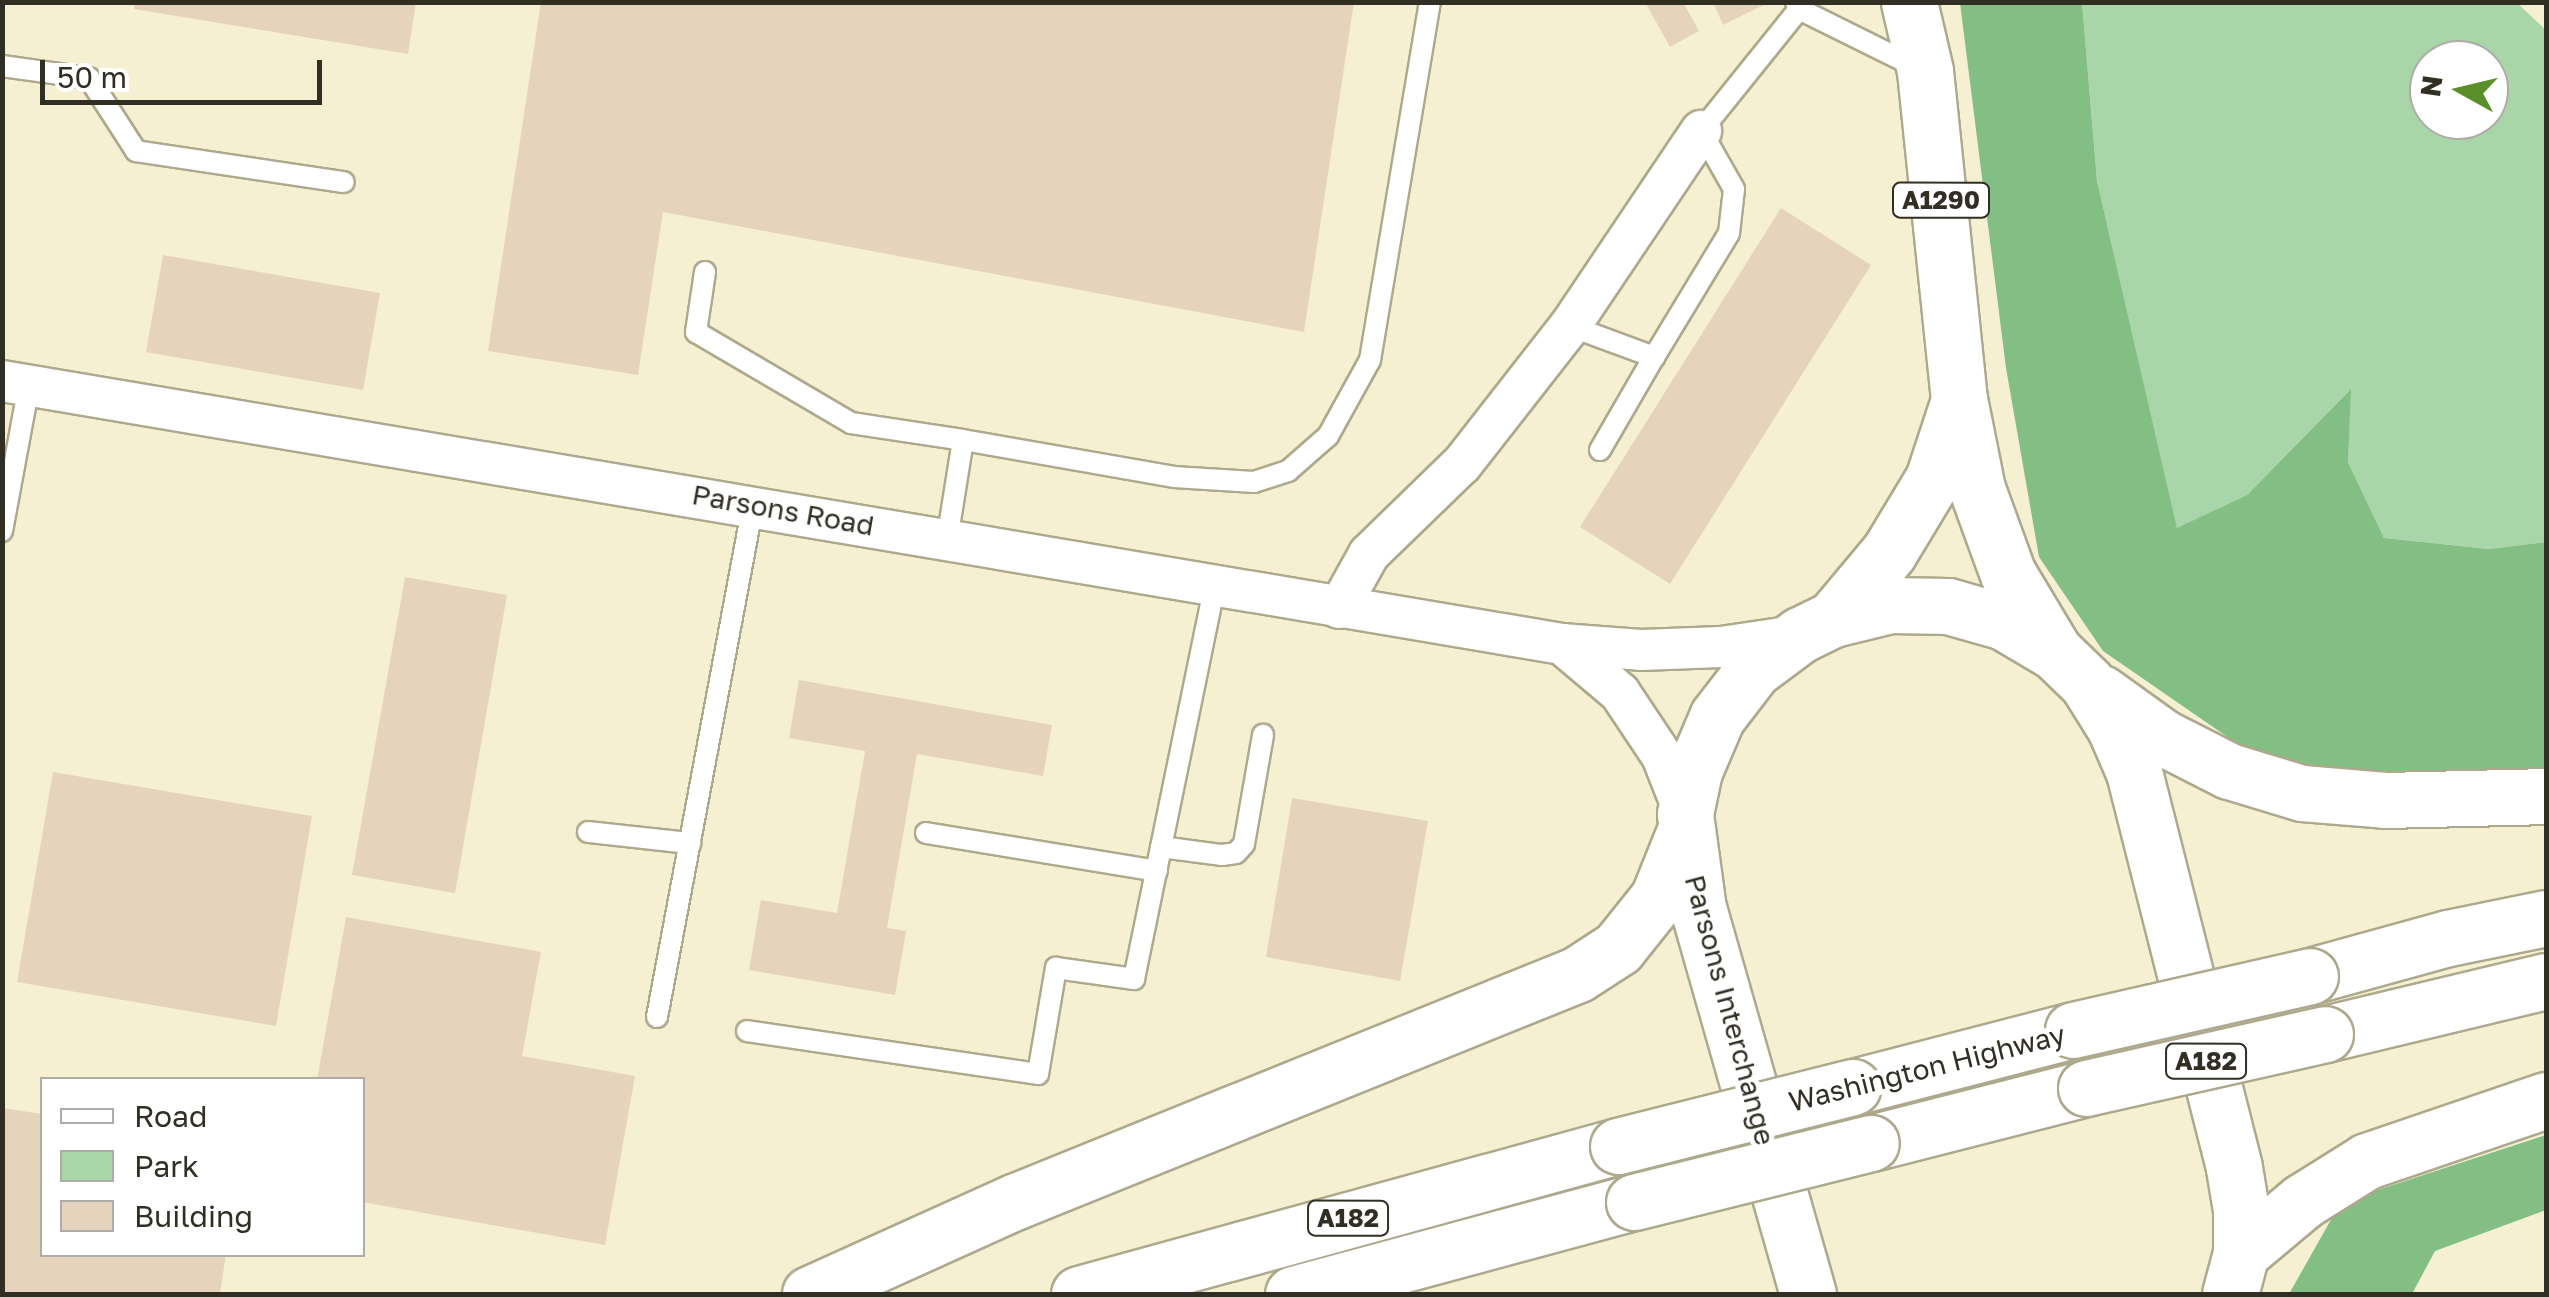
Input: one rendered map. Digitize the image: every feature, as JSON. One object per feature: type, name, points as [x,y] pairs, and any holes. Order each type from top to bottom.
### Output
[{"type":"main road","name":"A1290","points":[[1908,2],[1925,71],[1960,399],[1977,488],[2008,574],[2070,667]]},
{"type":"main road","name":"A1290","points":[[1817,627],[1890,552],[1933,479],[1960,399]]},
{"type":"main road","name":"Parsons Interchange","points":[[1808,1294],[1698,909],[1685,821],[1694,770],[1717,716],[1753,670],[1817,627],[1890,605],[1948,606],[2004,622],[2070,667],[2115,728],[2134,772],[2234,1168],[2241,1210],[2235,1274]]},
{"type":"main road","points":[[2070,667],[2162,737],[2229,770],[2302,793],[2384,800],[2546,796]]},
{"type":"main road","points":[[810,1294],[1014,1202],[1578,974],[1618,948],[1658,898],[1685,821]]},
{"type":"main road","name":"Washington Highway","points":[[1078,1294],[1618,1146],[2073,1030],[2310,976],[2448,938],[2546,918]]},
{"type":"main road","name":"Washington Highway","points":[[1293,1294],[1634,1202],[2086,1088],[2546,981]]},
{"type":"main road","points":[[2235,1274],[2302,1201],[2368,1162],[2546,1100]]},
{"type":"street","points":[[1339,608],[1369,554],[1462,464],[1570,326],[1700,131]]},
{"type":"street","name":"Parsons Road","points":[[16,383],[1562,644],[1641,650],[1720,646],[1817,627]]},
{"type":"street","points":[[1562,644],[1620,693],[1662,756],[1685,821]]},
{"type":"lane","points":[[705,272],[696,332],[851,423],[1174,477],[1254,482],[1288,471],[1328,436],[1370,360],[1430,2]]},
{"type":"lane","points":[[1600,450],[1729,232],[1734,190],[1700,131],[1798,6],[1925,71]]},
{"type":"lane","points":[[2,66],[89,78],[136,151],[344,182]]},
{"type":"lane","points":[[1570,326],[1654,357]]},
{"type":"lane","points":[[2,531],[16,383]]},
{"type":"lane","points":[[948,540],[963,440]]},
{"type":"lane","points":[[657,1016],[754,505]]},
{"type":"lane","points":[[747,1031],[1038,1074],[1056,968],[1134,979],[1214,588]]},
{"type":"lane","points":[[1161,848],[1236,853],[1244,844],[1263,735]]},
{"type":"lane","points":[[588,832],[690,843]]},
{"type":"lane","points":[[926,833],[1156,871]]},
{"type":"green space","points":[[1960,3],[2082,3],[2097,181],[2177,528],[2247,495],[2351,389],[2348,462],[2384,538],[2489,549],[2546,542],[2546,774],[2361,775],[2255,756],[2103,651],[2039,557],[2006,368]]},
{"type":"green space","points":[[2082,3],[2517,3],[2546,30],[2546,542],[2489,549],[2384,538],[2348,462],[2350,390],[2247,495],[2177,529],[2097,181]]},
{"type":"green space","points":[[2546,1135],[2546,1210],[2435,1251],[2412,1294],[2289,1294],[2341,1202]]},
{"type":"building","points":[[135,2],[416,2],[408,54],[134,9]]},
{"type":"building","points":[[541,2],[1354,2],[1304,332],[663,212],[638,375],[488,351]]},
{"type":"building","points":[[1645,2],[1683,2],[1699,31],[1670,47]]},
{"type":"building","points":[[1713,2],[1770,2],[1723,25]]},
{"type":"building","points":[[1781,208],[1871,265],[1670,584],[1580,527]]},
{"type":"building","points":[[163,255],[380,293],[363,390],[146,352]]},
{"type":"building","points":[[405,577],[507,595],[455,893],[352,875]]},
{"type":"building","points":[[799,680],[1052,725],[1043,776],[917,754],[887,928],[906,931],[895,995],[749,970],[761,900],[837,913],[865,751],[789,738]]},
{"type":"building","points":[[53,772],[312,816],[276,1026],[17,982]]},
{"type":"building","points":[[1292,798],[1428,821],[1400,981],[1266,957]]},
{"type":"building","points":[[346,917],[541,952],[522,1056],[635,1076],[605,1245],[365,1203],[365,1077],[318,1077]]},
{"type":"building","points":[[2,1108],[40,1114],[40,1257],[226,1257],[220,1294],[2,1294]]}]
